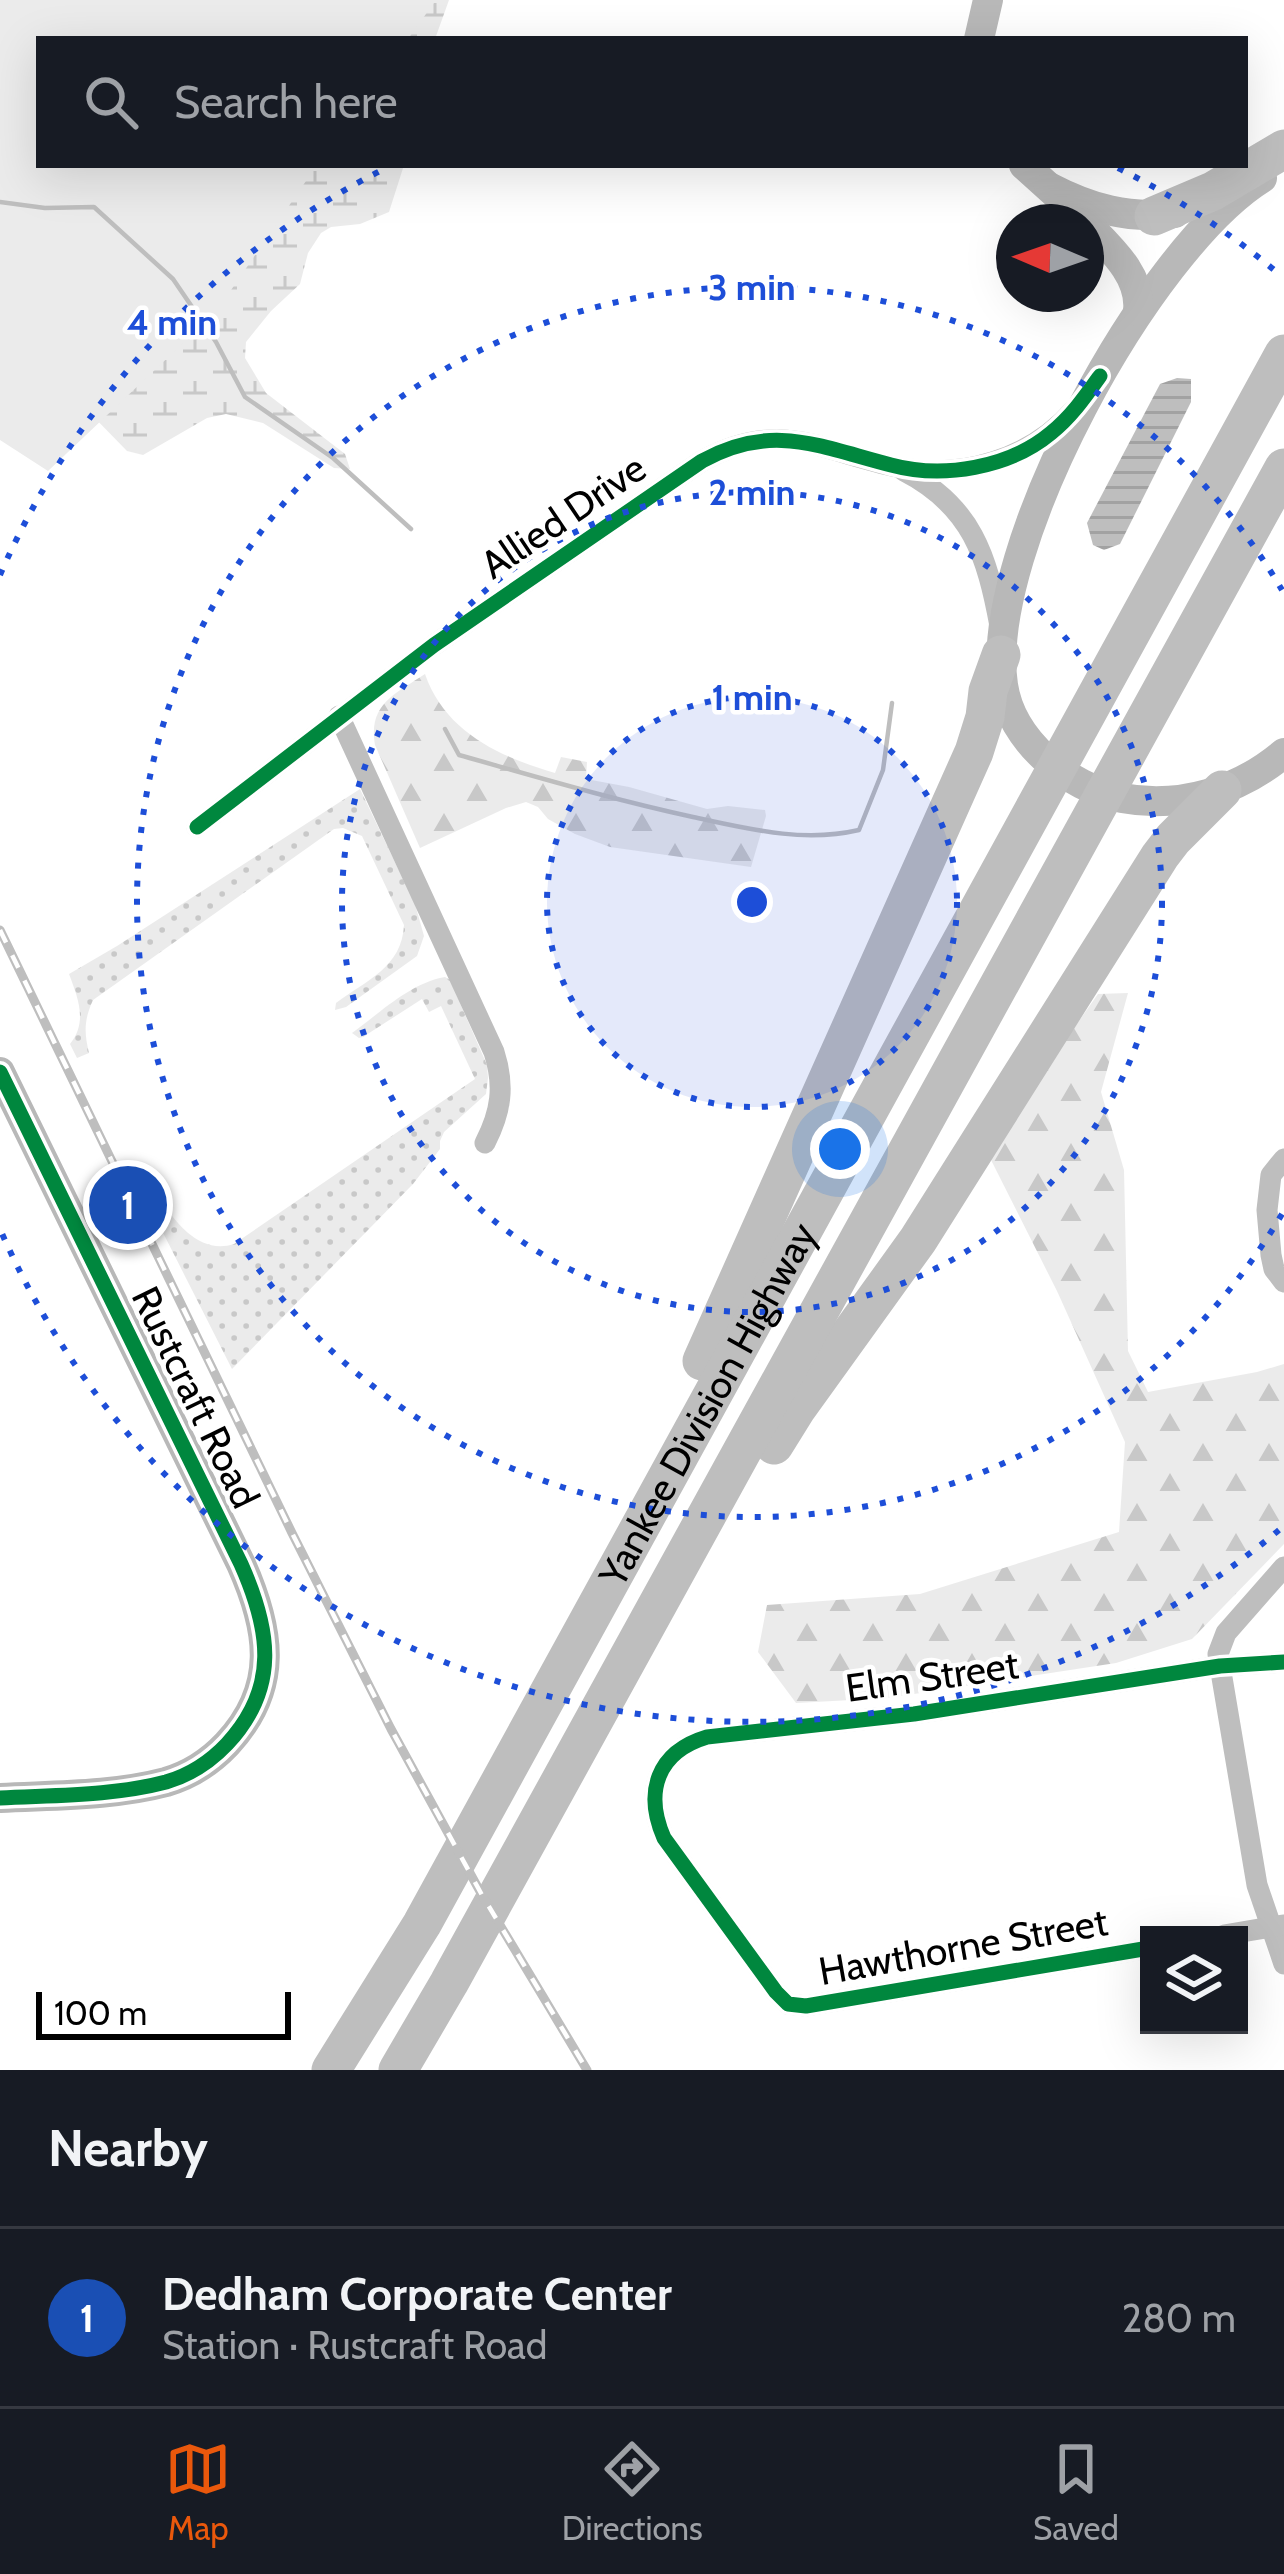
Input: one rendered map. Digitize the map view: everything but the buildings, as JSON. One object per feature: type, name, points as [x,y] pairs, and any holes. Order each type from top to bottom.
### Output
[{"type":"highway","points":[[1154,216],[1277,166]]},
{"type":"highway","name":"Yankee Division Highway","points":[[331,2070],[422,1924],[1284,354]]},
{"type":"highway","name":"Yankee Division Highway","points":[[398,2070],[1284,468]]},
{"type":"highway","points":[[609,1581],[650,1457],[719,1326],[974,752],[1001,645]]},
{"type":"highway","points":[[687,1552],[768,1454],[904,1260],[1160,856],[1228,789]]},
{"type":"highway","points":[[423,2070],[449,1983]]},
{"type":"main road","points":[[980,36],[988,0]]},
{"type":"main road","points":[[1277,166],[1198,235],[1138,311],[1100,376],[1038,506],[1014,579],[1001,645],[1003,685],[1013,719],[1042,755],[1084,784],[1121,798],[1170,800],[1284,780]]},
{"type":"main road","points":[[1027,168],[1066,204]]},
{"type":"main road","points":[[1048,187],[1088,206],[1154,216]]},
{"type":"main road","points":[[1104,244],[1130,275],[1139,295],[1138,311]]},
{"type":"main road","points":[[1228,789],[1284,753]]},
{"type":"main road","name":"Rustcraft Road","points":[[0,1072],[227,1534],[259,1610],[266,1653],[259,1694],[243,1725],[217,1754],[190,1773],[146,1786],[0,1798]]},
{"type":"street","name":"Allied Drive","points":[[197,827],[434,645],[723,449],[788,439],[893,466],[927,470],[988,464],[1046,437],[1100,376]]},
{"type":"street","name":"Allied Drive","points":[[893,466],[938,492],[966,522],[984,557],[1001,645]]},
{"type":"street","points":[[339,716],[500,1070],[500,1102],[485,1143]]},
{"type":"street","points":[[1284,1159],[1271,1175],[1267,1210],[1274,1269],[1284,1282]]},
{"type":"street","points":[[1284,1567],[1220,1643],[1257,1885],[1277,1926],[1284,1964]]},
{"type":"street","name":"Elm Street","points":[[788,2004],[664,1838],[654,1795],[663,1767],[682,1748],[707,1737],[914,1714],[1220,1666],[1284,1662]]},
{"type":"street","name":"Hawthorne Street","points":[[788,2004],[806,2006],[1140,1950]]},
{"type":"green space","points":[[0,0],[449,0],[436,36],[36,36],[36,168],[403,168],[389,212],[321,233],[308,253],[300,284],[246,342],[245,358],[266,393],[345,454],[350,469],[334,468],[263,423],[226,414],[207,418],[143,455],[127,451],[87,410],[48,275]]},
{"type":"green space","points":[[0,0],[436,0],[410,36],[36,36],[36,168],[315,168],[216,312],[48,471],[0,440]]},
{"type":"green space","points":[[425,674],[460,727],[514,759],[555,773],[561,757],[587,762],[586,779],[707,809],[765,810],[751,867],[610,847],[575,834],[526,802],[420,848],[375,745],[374,731],[386,702]]},
{"type":"green space","points":[[360,789],[415,904],[424,936],[417,956],[335,1010],[336,1003],[390,962],[404,925],[362,836],[334,829],[93,1000],[86,1026],[89,1053],[77,1058],[70,1044],[79,1027],[80,1010],[69,974]]},
{"type":"green space","points":[[445,977],[487,1065],[486,1094],[444,1132],[440,1149],[413,1184],[232,1369],[151,1209],[164,1204],[202,1242],[234,1244],[475,1079],[441,1006],[429,1012],[422,999],[363,1037],[352,1033],[408,992]]},
{"type":"green space","points":[[1128,993],[1101,1092],[1124,1170],[1128,1351],[1148,1392],[1284,1364],[1284,1544],[1192,1639],[1116,1663],[888,1698],[796,1703],[758,1652],[767,1605],[920,1594],[1119,1532],[1125,1442],[990,1158],[1035,1083],[1098,994]]},
{"type":"shaded area","points":[[1191,379],[1191,402],[1120,544],[1104,550],[1093,545],[1087,523],[1160,384]]},
{"type":"waterway","points":[[0,202],[45,208],[94,207],[173,279],[216,342],[245,397],[333,458],[411,529]]},
{"type":"waterway","points":[[445,729],[459,755],[605,796],[776,833],[838,834],[859,830],[883,770],[892,703]]},
{"type":"railway","points":[[0,930],[391,1729],[482,1895],[587,2070]]},
{"type":"cycle path","points":[[197,827],[434,645],[702,461],[727,449],[774,440],[911,469],[975,467],[1016,455],[1051,433],[1100,376]]},
{"type":"cycle path","points":[[0,1072],[241,1564],[258,1612],[265,1657],[256,1701],[244,1723],[220,1751],[191,1772],[125,1790],[0,1798]]},
{"type":"cycle path","points":[[1140,1950],[806,2006],[788,2004],[664,1838],[655,1805],[659,1776],[676,1753],[707,1737],[914,1714],[1220,1666],[1284,1662]]},
{"type":"place","name":"Dedham Corporate Center","points":[[128,1205]]}]
